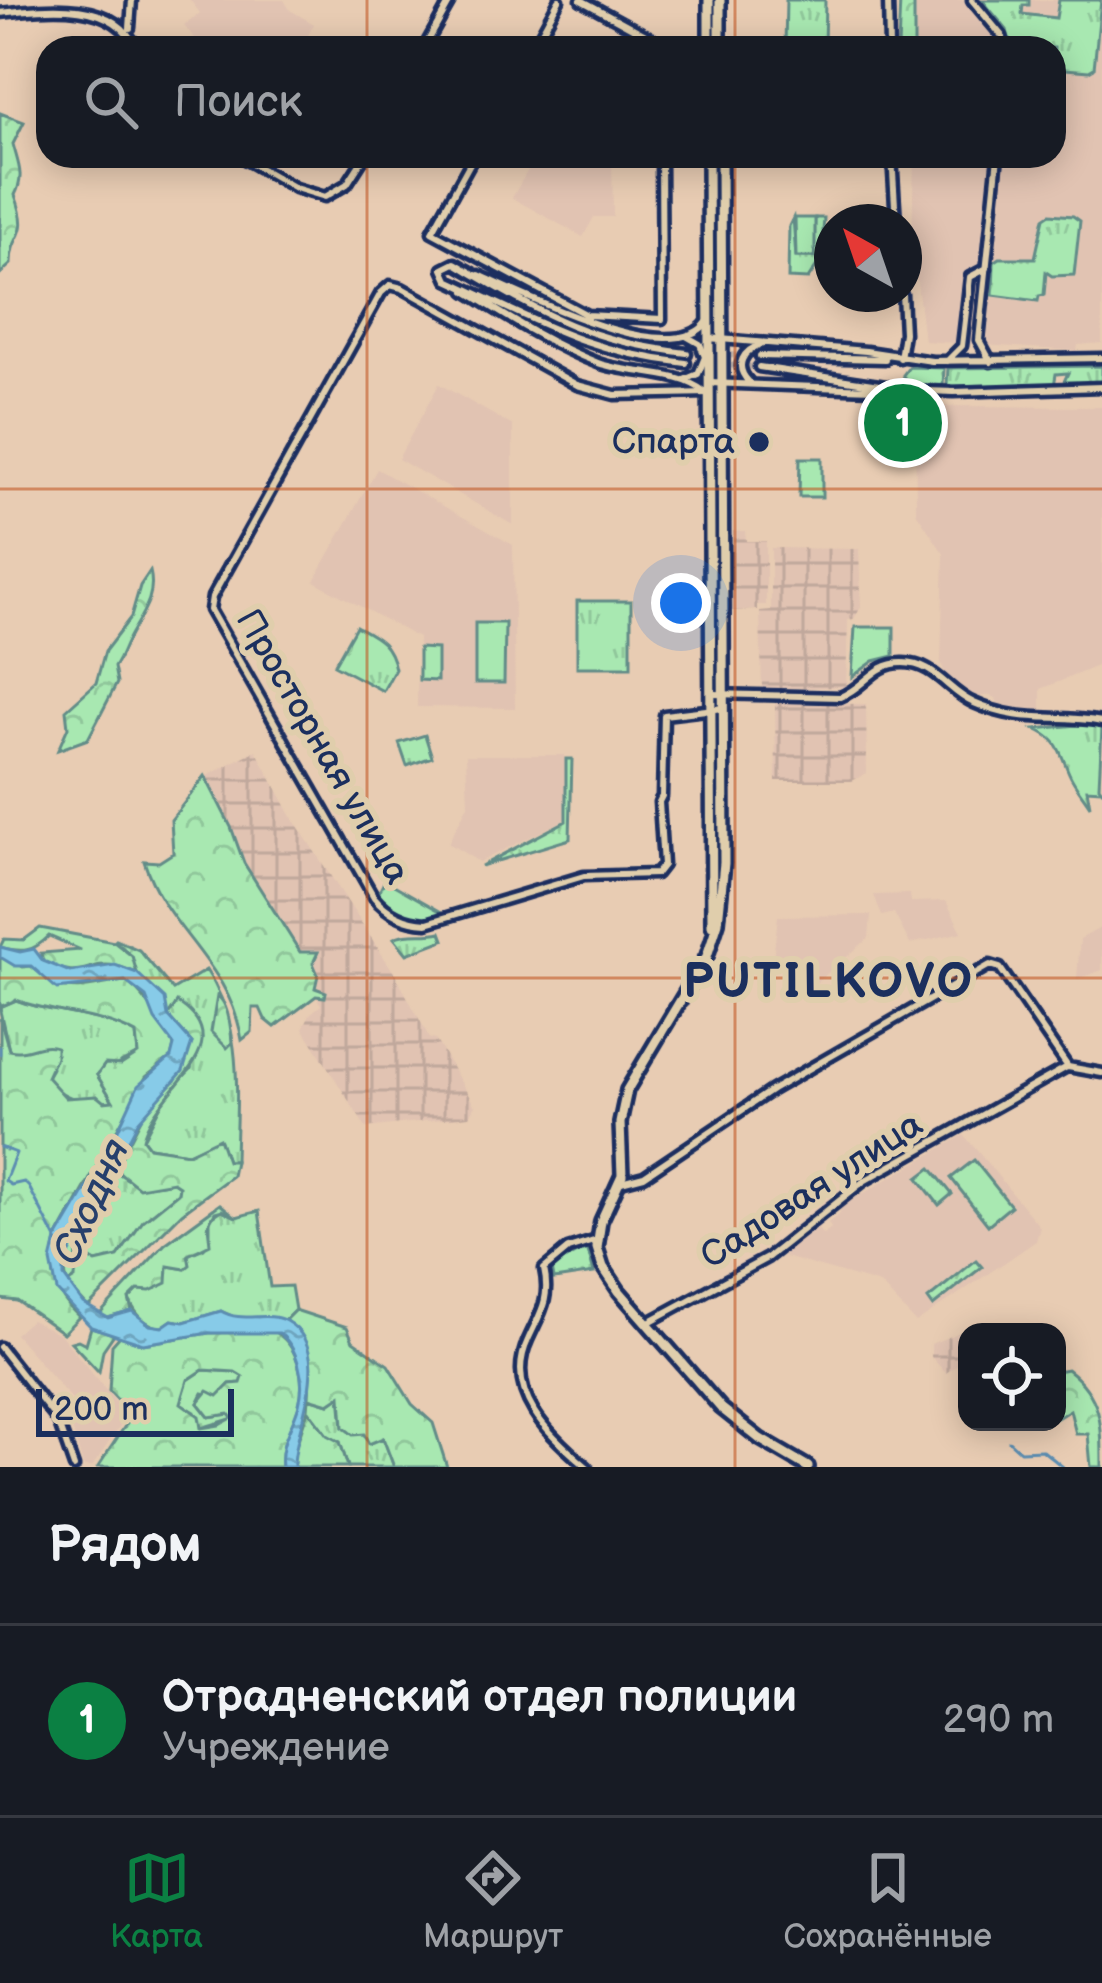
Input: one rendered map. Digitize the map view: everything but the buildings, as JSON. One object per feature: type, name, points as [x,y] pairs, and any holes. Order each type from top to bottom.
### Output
[{"type":"main road","points":[[709,36],[710,0]]},
{"type":"main road","points":[[721,0],[721,36]]},
{"type":"main road","points":[[708,168],[723,890],[710,948],[627,1090],[620,1123],[621,1182],[597,1240],[603,1267],[721,1408],[760,1439],[808,1467]]},
{"type":"main road","points":[[718,694],[711,390],[721,339],[721,168]]},
{"type":"street","points":[[132,0],[132,36]]},
{"type":"street","points":[[430,36],[450,0]]},
{"type":"street","points":[[540,36],[559,0]]},
{"type":"street","points":[[581,0],[647,36]]},
{"type":"street","points":[[888,0],[889,36]]},
{"type":"street","points":[[972,0],[1002,36]]},
{"type":"street","points":[[0,13],[83,3],[110,11],[130,31]]},
{"type":"street","points":[[259,168],[295,188],[325,197],[347,184],[357,168]]},
{"type":"street","points":[[467,168],[432,232],[586,315],[662,319],[661,168]]},
{"type":"street","points":[[893,168],[895,204]]},
{"type":"street","points":[[991,362],[980,340],[997,168]]},
{"type":"street","points":[[680,380],[698,374],[705,362],[700,344],[684,336],[606,328],[457,265],[449,263],[442,272],[562,348],[603,365],[711,390],[756,385],[1053,391],[1102,387]]},
{"type":"street","points":[[457,265],[519,303],[574,328],[639,348],[687,353]]},
{"type":"street","points":[[946,362],[962,346],[970,277],[987,268]]},
{"type":"street","points":[[453,283],[570,339],[638,358],[686,364]]},
{"type":"street","name":"Просторная улица","points":[[711,390],[615,395],[577,385],[390,285],[381,293],[271,487],[212,597],[210,610],[375,899],[407,921],[427,922],[584,876],[656,874],[663,865],[659,802],[664,715],[718,708]]},
{"type":"street","points":[[903,312],[903,358]]},
{"type":"street","points":[[684,336],[700,331],[708,319]]},
{"type":"street","points":[[708,338],[946,362],[1102,358]]},
{"type":"street","points":[[756,385],[742,373],[741,361],[748,350],[766,344]]},
{"type":"street","points":[[760,356],[903,358]]},
{"type":"street","points":[[759,367],[909,390]]},
{"type":"street","points":[[718,694],[840,697],[881,666],[908,663],[928,668],[964,699],[1010,716],[1102,722]]},
{"type":"street","points":[[621,1182],[644,1176],[772,1090],[990,965],[1000,968],[1068,1067],[1102,1073]]},
{"type":"street","name":"Садовая улица","points":[[647,1323],[766,1258],[856,1186],[1068,1067]]},
{"type":"street","points":[[587,1467],[558,1443],[520,1383],[528,1339],[548,1297],[544,1268],[568,1249],[597,1240]]},
{"type":"street","points":[[0,1348],[58,1421],[74,1467]]},
{"type":"shaded area","points":[[190,0],[284,0],[290,10],[314,24],[308,36],[193,36],[184,26],[200,13]]},
{"type":"shaded area","points":[[913,0],[1102,0],[1102,343],[1078,345],[1077,351],[924,341],[922,204],[913,204],[914,168],[1066,168],[1066,36],[913,36]]},
{"type":"shaded area","points":[[529,168],[612,168],[613,217],[594,217],[583,237],[512,198]]},
{"type":"shaded area","points":[[439,384],[513,426],[513,525],[398,459]]},
{"type":"shaded area","points":[[915,406],[1102,407],[1102,664],[1041,689],[1041,718],[999,708],[996,698],[987,695],[975,699],[945,675],[941,662],[944,554],[916,512]]},
{"type":"shaded area","points":[[377,469],[513,545],[515,708],[417,707],[418,638],[314,581]]},
{"type":"shaded area","points":[[733,531],[745,531],[746,541],[766,541],[766,605],[757,605],[757,610],[731,611]]},
{"type":"shaded area","points":[[771,548],[859,549],[861,607],[848,620],[846,687],[762,689],[760,612],[771,611]]},
{"type":"shaded area","points":[[775,703],[866,704],[867,773],[852,781],[776,781]]},
{"type":"shaded area","points":[[256,750],[292,817],[475,1106],[469,1116],[366,1128],[303,1028],[321,1005],[316,996],[324,997],[315,988],[317,953],[300,952],[244,863],[205,777]]},
{"type":"shaded area","points":[[466,755],[565,755],[565,820],[479,862],[448,843],[468,805]]},
{"type":"shaded area","points":[[910,894],[911,902],[946,901],[962,932],[910,944],[894,913],[882,916],[874,895]]},
{"type":"shaded area","points":[[871,915],[869,938],[803,994],[773,959],[778,916]]},
{"type":"shaded area","points":[[1102,927],[1102,970],[1077,979],[1080,939]]},
{"type":"shaded area","points":[[964,1135],[1040,1227],[1036,1241],[916,1323],[880,1284],[785,1257],[782,1250],[813,1224],[823,1235],[831,1228],[828,1223],[841,1213],[838,1208]]},
{"type":"shaded area","points":[[31,1320],[60,1334],[127,1416],[92,1467],[84,1467],[67,1410],[73,1401],[15,1334]]},
{"type":"shaded area","points":[[958,1333],[958,1364],[946,1373],[931,1357],[931,1344]]},
{"type":"green space","points":[[786,0],[825,0],[824,36],[785,36]]},
{"type":"green space","points":[[900,0],[914,0],[914,36],[898,36]]},
{"type":"green space","points":[[982,0],[1029,0],[1022,14],[1056,18],[1059,0],[1101,0],[1094,68],[1089,71],[1066,69],[1066,36],[1008,36]]},
{"type":"green space","points":[[0,113],[24,122],[13,144],[20,170],[15,195],[21,228],[11,264],[0,274]]},
{"type":"green space","points":[[1050,214],[1080,221],[1074,275],[1046,272],[1044,295],[1038,301],[993,295],[994,262],[1035,258],[1044,218]]},
{"type":"green space","points":[[793,218],[796,257],[814,257],[808,279],[788,278]]},
{"type":"green space","points":[[795,218],[814,218],[814,257],[796,257]]},
{"type":"green space","points":[[1102,366],[1102,382],[1062,386],[1068,373],[1056,374],[1054,386],[947,386],[948,368]]},
{"type":"green space","points":[[909,367],[944,368],[943,386],[908,384],[903,375]]},
{"type":"green space","points":[[800,458],[822,458],[822,497],[799,497]]},
{"type":"green space","points":[[150,571],[149,599],[114,667],[117,683],[88,739],[58,750],[68,727],[66,710],[96,683],[105,651],[131,617]]},
{"type":"green space","points":[[577,601],[631,601],[631,667],[577,667]]},
{"type":"green space","points":[[475,623],[505,623],[504,683],[475,683]]},
{"type":"green space","points":[[356,626],[377,638],[390,653],[395,669],[383,691],[334,665]]},
{"type":"green space","points":[[855,627],[894,627],[894,656],[874,661],[852,677]]},
{"type":"green space","points":[[419,648],[437,649],[437,681],[419,680]]},
{"type":"green space","points":[[1089,724],[1102,728],[1102,790],[1087,789],[1090,806],[1058,747],[1035,729]]},
{"type":"green space","points":[[425,735],[432,757],[407,766],[399,743]]},
{"type":"green space","points":[[566,759],[572,759],[570,839],[481,866],[566,821]]},
{"type":"green space","points":[[205,776],[244,863],[300,952],[318,952],[313,963],[318,975],[315,988],[326,992],[275,1027],[260,1008],[253,1008],[252,1032],[242,1040],[224,989],[167,907],[144,861],[159,862],[173,853],[171,820]]},
{"type":"green space","points":[[385,880],[445,914],[416,917],[400,913],[378,894]]},
{"type":"green space","points":[[40,928],[114,942],[132,956],[137,973],[106,965],[76,971],[56,967],[43,961],[41,953],[81,950],[49,936],[27,950],[0,947],[4,939],[24,940]]},
{"type":"green space","points":[[441,932],[444,940],[407,954],[394,938],[404,935]]},
{"type":"green space","points":[[116,940],[139,950],[173,990],[206,970],[218,992],[236,1062],[235,1161],[227,1161],[219,1139],[188,1153],[149,1147],[143,1139],[167,1093],[191,1069],[198,1022],[177,1003],[168,1016]]},
{"type":"green space","points":[[0,957],[31,966],[66,986],[125,981],[146,1001],[174,1045],[171,1057],[146,1077],[56,1240],[56,1282],[79,1317],[63,1333],[17,1301],[0,1299],[0,1018],[9,1050],[56,1047],[47,1077],[66,1098],[97,1096],[104,1102],[113,1101],[97,1075],[105,1064],[121,1065],[138,1054],[136,1034],[107,1022],[16,1000],[0,1011]]},
{"type":"green space","points":[[217,996],[230,1023],[232,1043],[227,1048],[211,1032]]},
{"type":"green space","points":[[16,1000],[107,1022],[136,1034],[138,1054],[97,1075],[113,1101],[84,1101],[67,1095],[52,1085],[47,1077],[52,1068],[38,1049],[9,1050],[0,1011]]},
{"type":"green space","points":[[177,1002],[196,1019],[202,1035],[199,1052],[150,1121],[143,1139],[149,1147],[188,1153],[219,1138],[227,1161],[235,1161],[232,1176],[182,1213],[88,1307],[67,1284],[75,1279],[77,1252],[96,1262],[118,1257],[143,1221],[178,1193],[179,1186],[173,1182],[139,1188],[115,1169],[145,1111],[175,1081],[192,1043],[168,1016]]},
{"type":"green space","points":[[974,1160],[1011,1206],[988,1225],[951,1178]]},
{"type":"green space","points":[[931,1168],[952,1194],[939,1205],[918,1178]]},
{"type":"green space","points":[[115,1169],[142,1184],[173,1182],[179,1186],[178,1193],[143,1221],[118,1257],[96,1262],[83,1255],[75,1279],[67,1284],[64,1264],[89,1214],[96,1214]]},
{"type":"green space","points":[[220,1204],[236,1217],[215,1212],[208,1225],[210,1244],[188,1255],[190,1265],[185,1269],[168,1266],[167,1283],[150,1291],[138,1290],[129,1299],[132,1311],[108,1318],[99,1315],[165,1244]]},
{"type":"green space","points":[[222,1210],[236,1217],[259,1211],[270,1287],[291,1286],[295,1310],[285,1320],[237,1318],[221,1311],[184,1322],[172,1320],[162,1327],[146,1321],[129,1299],[138,1290],[156,1288],[168,1266],[185,1269],[187,1255],[204,1248],[210,1238],[210,1218]]},
{"type":"green space","points":[[587,1247],[594,1273],[554,1279],[552,1267]]},
{"type":"green space","points":[[976,1260],[982,1267],[933,1306],[928,1299]]},
{"type":"green space","points":[[295,1310],[347,1327],[353,1341],[388,1365],[412,1404],[433,1423],[447,1467],[394,1467],[383,1438],[369,1444],[364,1434],[353,1435],[343,1427],[341,1396],[329,1404],[309,1398],[307,1356],[285,1320]]},
{"type":"green space","points":[[91,1327],[114,1334],[103,1350],[99,1372],[71,1342],[86,1344]]},
{"type":"green space","points":[[274,1332],[294,1352],[301,1392],[282,1467],[98,1467],[127,1423],[129,1412],[109,1391],[112,1345],[120,1336],[143,1344],[209,1333]],"holes":[[[203,1370],[243,1377],[241,1383],[230,1384],[218,1396],[208,1391],[198,1403],[209,1417],[229,1414],[232,1418],[201,1428],[199,1416],[181,1403],[188,1380]]]},
{"type":"green space","points":[[1066,1369],[1079,1379],[1098,1412],[1102,1467],[1091,1467],[1088,1434],[1076,1434],[1070,1410],[1066,1412]]},
{"type":"green space","points":[[203,1370],[244,1377],[218,1397],[203,1393],[198,1403],[209,1417],[229,1414],[234,1418],[201,1428],[195,1412],[180,1403],[188,1380]]},
{"type":"green space","points":[[340,1395],[343,1427],[383,1437],[394,1467],[348,1467],[340,1442],[327,1435],[308,1410],[309,1398],[329,1404]]},
{"type":"green space","points":[[308,1410],[327,1435],[340,1442],[348,1467],[294,1467],[293,1455]]},
{"type":"water","name":"Сходня","points":[[0,947],[20,952],[34,949],[43,961],[70,972],[115,965],[137,973],[165,999],[168,1016],[192,1043],[183,1071],[138,1122],[64,1264],[64,1277],[83,1303],[108,1318],[132,1311],[150,1325],[162,1327],[172,1320],[184,1322],[221,1311],[286,1321],[301,1334],[311,1370],[294,1467],[282,1467],[282,1458],[299,1404],[301,1375],[296,1356],[279,1333],[209,1333],[143,1344],[91,1327],[57,1291],[51,1261],[56,1240],[107,1154],[138,1086],[171,1057],[174,1045],[155,1020],[146,997],[125,981],[57,989],[31,966],[15,966],[0,957]]},
{"type":"waterway","points":[[0,1047],[0,1054]]},
{"type":"waterway","name":"Сходня","points":[[0,1147],[16,1153],[5,1181],[11,1185],[24,1182],[29,1187],[58,1243]]},
{"type":"waterway","points":[[1009,1441],[1020,1451],[1042,1450],[1063,1467]]},
{"type":"tunnel","points":[[721,355],[760,356]]},
{"type":"tunnel","points":[[686,363],[759,367]]},
{"type":"place","name":"Отрадненский отдел полиции","points":[[903,423]]},
{"type":"place","name":"Спарта","points":[[759,442]]},
{"type":"district","name":"PUTILKOVO","points":[[829,982]]}]
